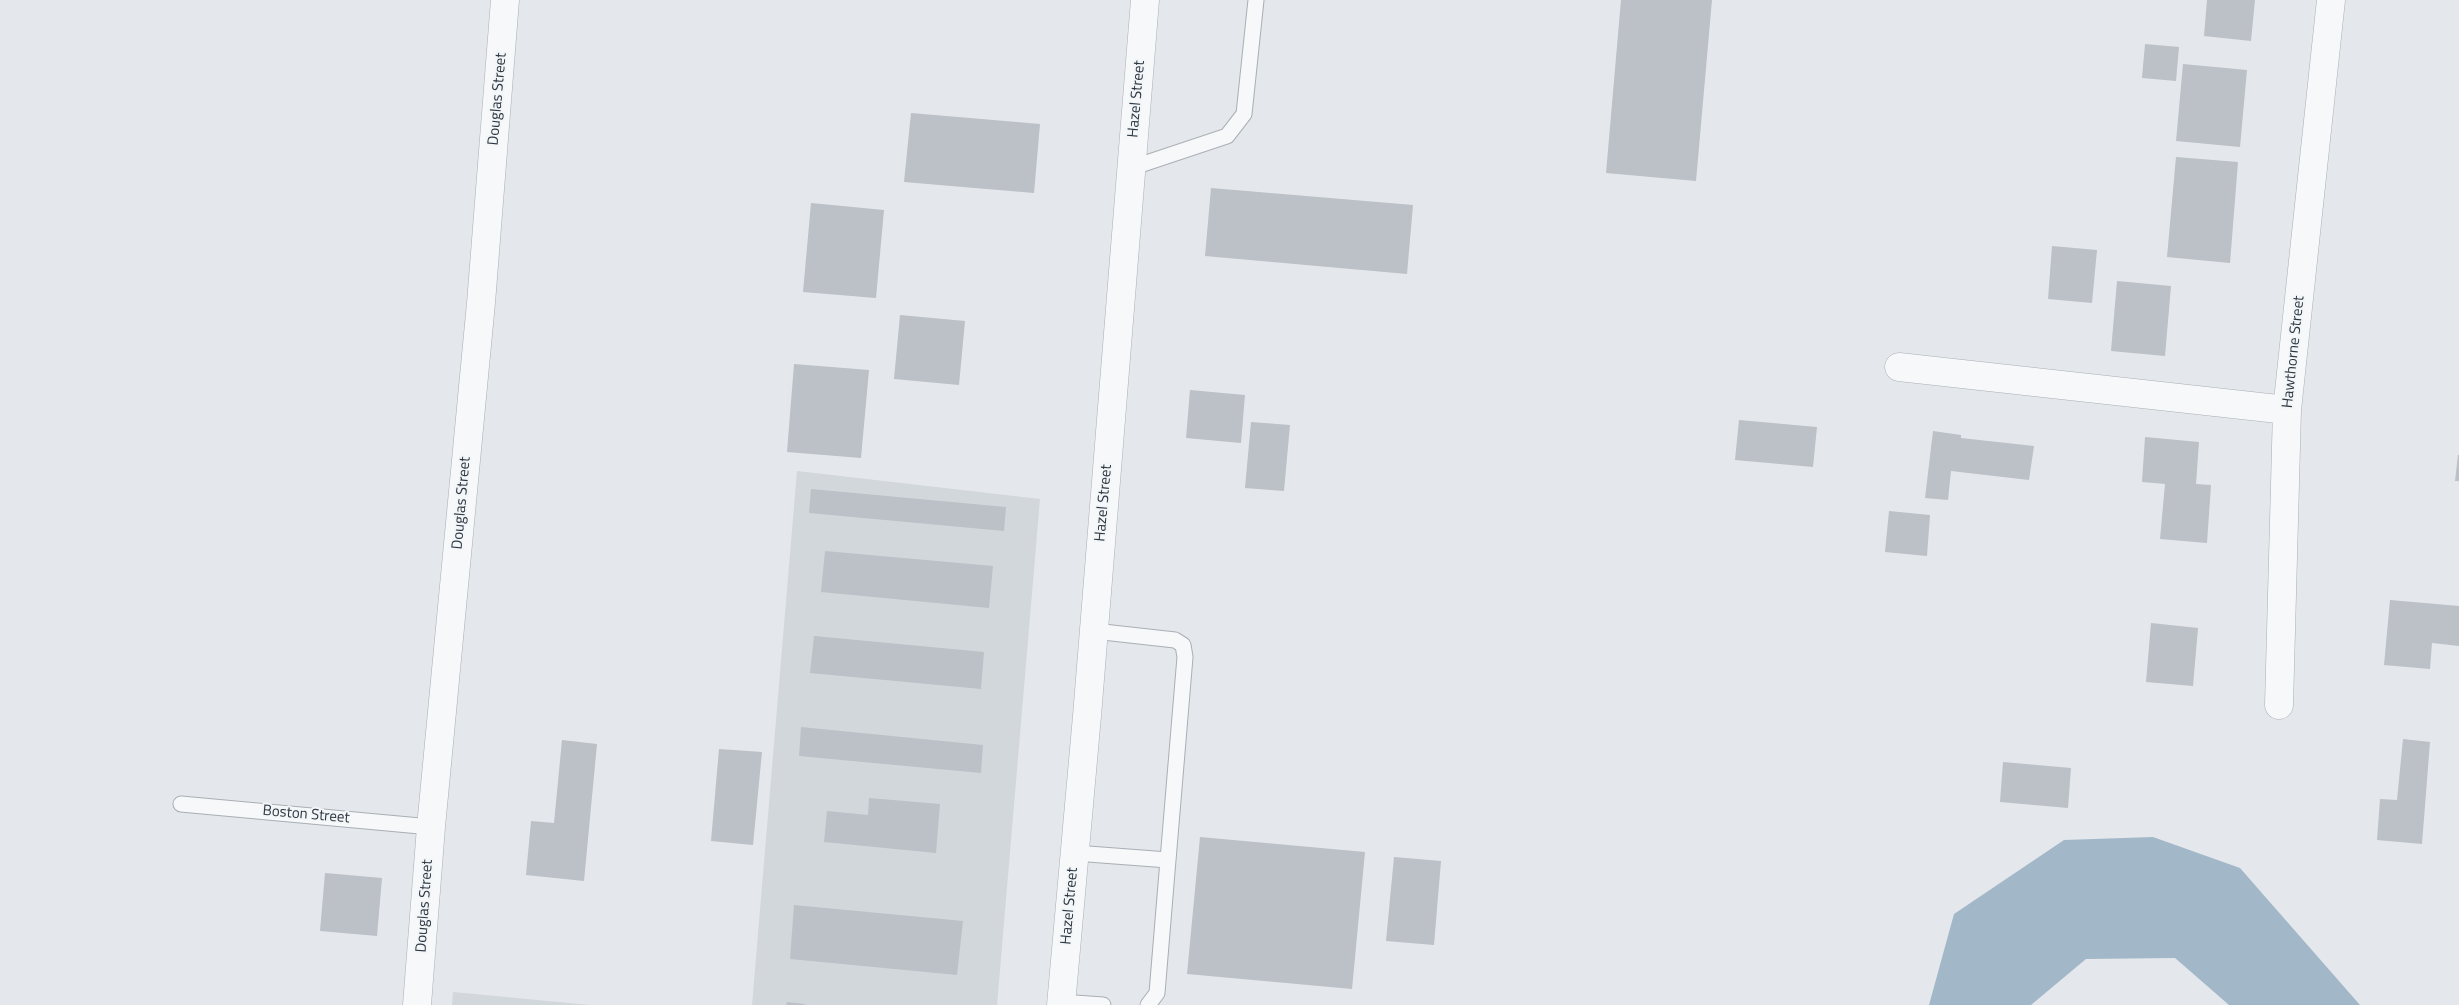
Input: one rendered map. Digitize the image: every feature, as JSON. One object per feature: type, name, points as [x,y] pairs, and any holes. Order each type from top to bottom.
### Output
[{"type":"street","name":"Douglas Street","points":[[418,1005],[431,827],[480,313],[505,0]]},
{"type":"street","name":"Hazel Street","points":[[1061,1004],[1094,631],[1145,0]]},
{"type":"street","name":"Hawthorne Street","points":[[2278,705],[2287,410],[2331,0]]},
{"type":"street","points":[[1899,367],[2287,410]]},
{"type":"lane","points":[[1131,168],[1227,136],[1244,114],[1256,0]]},
{"type":"lane","points":[[1094,631],[1175,640],[1183,645],[1185,657],[1156,993],[1148,1005]]},
{"type":"lane","name":"Boston Street","points":[[181,804],[431,827]]},
{"type":"lane","points":[[1075,853],[1168,860]]},
{"type":"lane","points":[[1061,1004],[1103,1005]]},
{"type":"shaded area","points":[[797,471],[1040,499],[997,1005],[752,1005]]},
{"type":"shaded area","points":[[453,992],[590,1005],[452,1005]]},
{"type":"water","points":[[2153,837],[2240,868],[2360,1005],[2229,1005],[2175,958],[2086,959],[2031,1005],[1929,1005],[1954,914],[2064,840]]},
{"type":"building","points":[[1621,0],[1712,0],[1696,181],[1606,173]]},
{"type":"building","points":[[2207,0],[2255,0],[2251,41],[2204,36]]},
{"type":"building","points":[[2145,44],[2179,47],[2176,81],[2142,78]]},
{"type":"building","points":[[2183,64],[2247,70],[2240,147],[2176,141]]},
{"type":"building","points":[[911,113],[1040,124],[1034,193],[904,182]]},
{"type":"building","points":[[2176,157],[2238,162],[2230,263],[2167,257]]},
{"type":"building","points":[[1211,188],[1413,205],[1407,274],[1205,256]]},
{"type":"building","points":[[811,203],[884,210],[876,298],[803,292]]},
{"type":"building","points":[[2052,246],[2097,250],[2092,303],[2048,299]]},
{"type":"building","points":[[2117,281],[2171,286],[2165,356],[2111,351]]},
{"type":"building","points":[[900,315],[965,321],[959,385],[894,379]]},
{"type":"building","points":[[794,364],[869,370],[861,458],[787,452]]},
{"type":"building","points":[[1190,390],[1245,395],[1241,443],[1186,438]]},
{"type":"building","points":[[1739,420],[1817,427],[1813,467],[1735,460]]},
{"type":"building","points":[[1251,422],[1290,425],[1284,491],[1245,488]]},
{"type":"building","points":[[1933,431],[1961,435],[1961,438],[2034,446],[2029,480],[1951,471],[1948,500],[1925,498]]},
{"type":"building","points":[[2145,437],[2199,442],[2196,484],[2211,485],[2207,543],[2160,539],[2165,484],[2142,482]]},
{"type":"building","points":[[2458,455],[2459,481],[2455,481]]},
{"type":"building","points":[[811,489],[1006,507],[1004,531],[809,513]]},
{"type":"building","points":[[1889,511],[1930,515],[1927,556],[1885,552]]},
{"type":"building","points":[[825,551],[993,566],[989,608],[821,592]]},
{"type":"building","points":[[2390,600],[2459,606],[2459,646],[2432,643],[2430,669],[2384,665]]},
{"type":"building","points":[[2151,623],[2198,628],[2193,686],[2146,682]]},
{"type":"building","points":[[814,636],[984,652],[981,689],[810,673]]},
{"type":"building","points":[[801,727],[983,745],[981,773],[799,756]]},
{"type":"building","points":[[2403,739],[2430,742],[2422,844],[2377,840],[2380,799],[2397,800]]},
{"type":"building","points":[[562,740],[597,744],[584,881],[526,875],[531,821],[554,823]]},
{"type":"building","points":[[719,749],[762,752],[753,845],[711,841]]},
{"type":"building","points":[[2003,762],[2071,768],[2068,808],[2000,802]]},
{"type":"building","points":[[869,798],[940,804],[936,853],[824,842],[827,811],[868,815]]},
{"type":"building","points":[[1200,837],[1365,852],[1352,989],[1187,974]]},
{"type":"building","points":[[1394,857],[1441,861],[1434,945],[1386,941]]},
{"type":"building","points":[[325,873],[382,878],[377,936],[320,931]]},
{"type":"building","points":[[794,905],[963,921],[957,975],[790,959]]},
{"type":"building","points":[[787,1002],[805,1004],[786,1005]]}]
